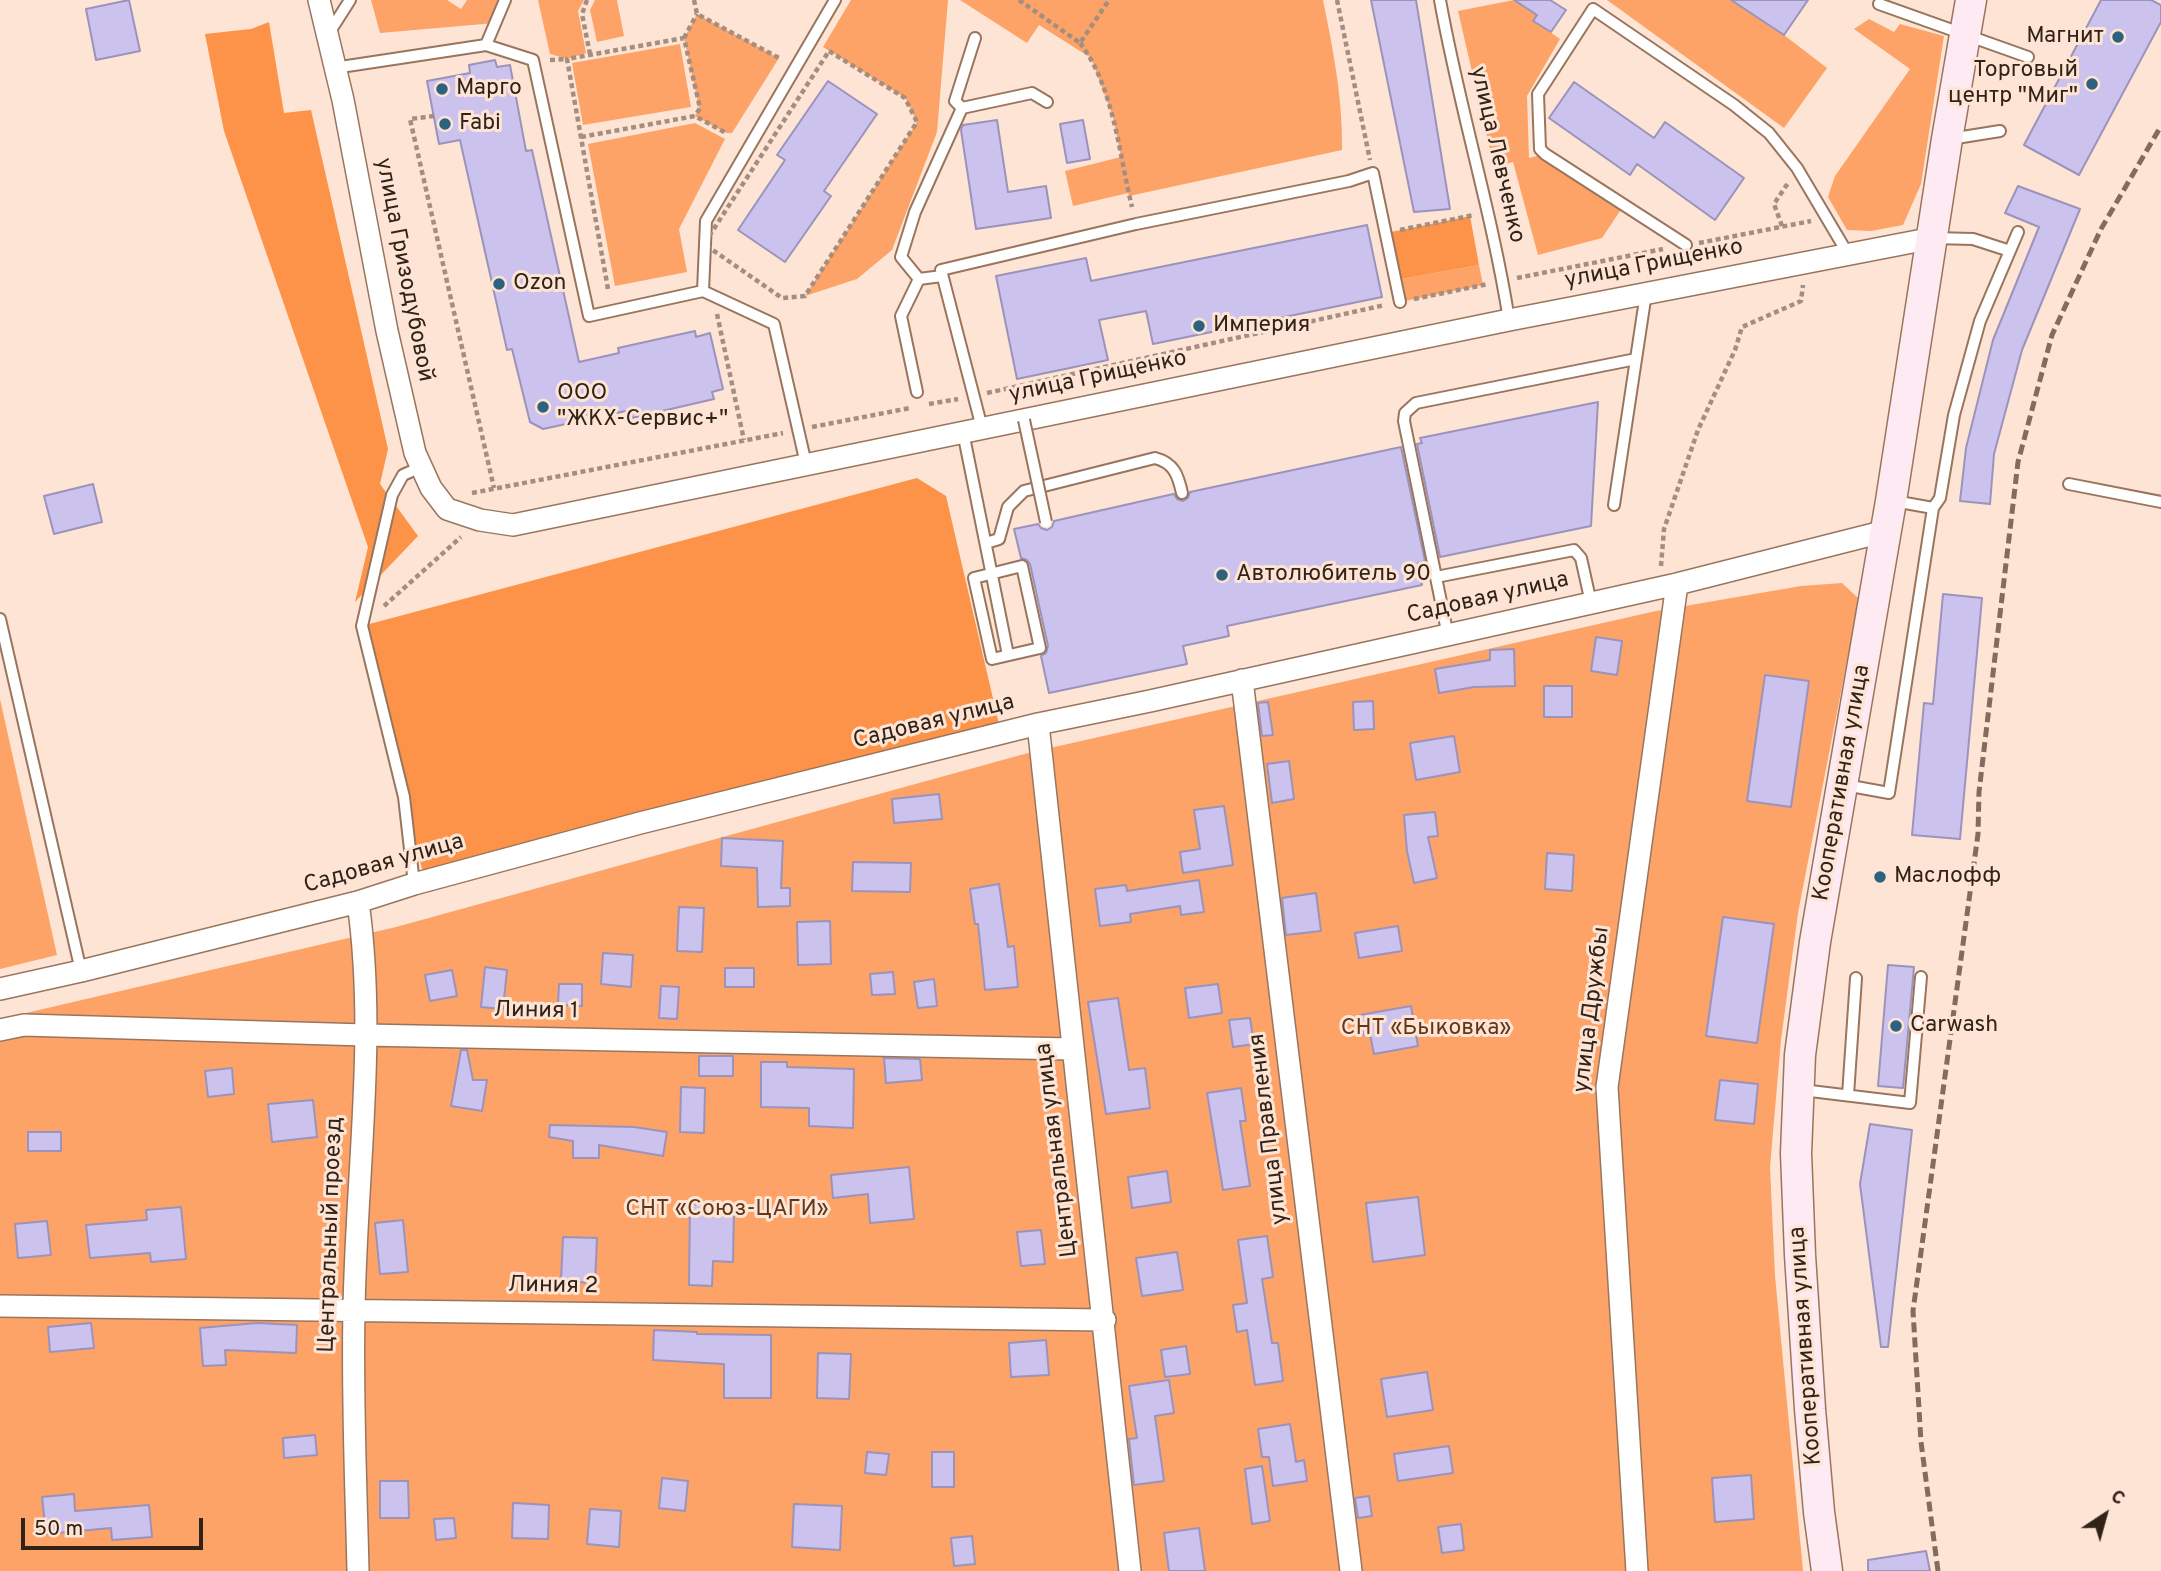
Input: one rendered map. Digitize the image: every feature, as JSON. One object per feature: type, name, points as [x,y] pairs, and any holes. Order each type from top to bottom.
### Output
[{"type":"main road","name":"Кооперативная улица","points":[[1827,1571],[1810,1409],[1800,1255],[1796,1153],[1800,1055],[1815,942],[1891,501],[1970,0]]},
{"type":"street","name":"улица Гризодубовой","points":[[319,0],[343,100],[390,344],[415,453],[430,488],[447,509],[480,520]]},
{"type":"street","name":"улица Грищенко","points":[[480,520],[513,525],[1509,320],[1933,239]]},
{"type":"street","name":"Садовая улица","points":[[0,989],[358,902],[414,884],[640,823],[1038,724],[1668,586],[1886,531]]},
{"type":"street","name":"улица Дружбы","points":[[1637,1571],[1607,1087],[1668,586]]},
{"type":"street","name":"улица Правления","points":[[1242,680],[1351,1571]]},
{"type":"street","name":"Центральная улица","points":[[1038,724],[1072,1049],[1105,1320],[1130,1571]]},
{"type":"street","name":"Центральный проезд","points":[[358,902],[362,933],[365,1035],[354,1311],[358,1571]]},
{"type":"street","name":"Линия 1","points":[[0,1030],[24,1025],[365,1035],[1072,1049]]},
{"type":"street","name":"Линия 2","points":[[0,1306],[1105,1320]]},
{"type":"lane","points":[[328,36],[350,0]]},
{"type":"lane","points":[[486,45],[505,0]]},
{"type":"lane","points":[[703,291],[706,221],[835,0]]},
{"type":"lane","name":"улица Левченко","points":[[1440,0],[1503,281],[1509,320]]},
{"type":"lane","points":[[1879,4],[2028,57]]},
{"type":"lane","points":[[1686,245],[1540,149],[1538,94],[1592,9],[1734,104],[1769,133],[1797,168],[1849,254]]},
{"type":"lane","points":[[962,108],[955,101],[975,38]]},
{"type":"lane","points":[[334,68],[486,45],[533,60],[589,316],[703,291],[774,324],[806,464]]},
{"type":"lane","points":[[962,108],[1032,93],[1047,102]]},
{"type":"lane","points":[[919,279],[901,257],[915,212],[962,108]]},
{"type":"lane","points":[[1947,139],[2000,131]]},
{"type":"lane","points":[[1008,655],[986,543],[973,430],[973,396],[941,270],[1136,224],[1349,181],[1373,173],[1400,302]]},
{"type":"lane","points":[[1842,785],[1889,793],[1933,508],[1940,498],[1954,415],[1980,321],[2018,232]]},
{"type":"lane","points":[[1933,239],[1973,239],[2010,251]]},
{"type":"lane","points":[[919,279],[942,276]]},
{"type":"lane","points":[[917,392],[901,316],[919,279]]},
{"type":"lane","points":[[1614,505],[1646,293]]},
{"type":"lane","points":[[1448,636],[1404,421],[1405,413],[1416,403],[1636,359]]},
{"type":"lane","points":[[1024,420],[1046,522]]},
{"type":"lane","points":[[986,543],[999,539],[1008,507],[1024,491],[1052,483],[1155,458],[1166,461],[1177,473],[1182,494]]},
{"type":"lane","points":[[414,884],[404,797],[362,626],[392,495],[403,475],[421,467]]},
{"type":"lane","points":[[2069,484],[2161,502]]},
{"type":"lane","points":[[1891,501],[1933,508]]},
{"type":"lane","points":[[1436,577],[1574,550],[1581,558],[1591,603]]},
{"type":"lane","points":[[1022,566],[1040,648],[992,659],[974,578],[992,574],[1022,566]]},
{"type":"lane","points":[[0,619],[81,971]]},
{"type":"lane","points":[[1799,1090],[1910,1103],[1921,977]]},
{"type":"lane","points":[[1848,1096],[1856,978]]},
{"type":"path","points":[[587,0],[582,11],[590,54]]},
{"type":"path","points":[[694,0],[697,14],[684,38],[699,108],[695,116]]},
{"type":"path","points":[[1019,0],[1080,43],[1091,58],[1113,117],[1136,224]]},
{"type":"path","points":[[1080,43],[1109,0]]},
{"type":"path","points":[[1336,0],[1373,173]]},
{"type":"path","points":[[697,14],[779,58]]},
{"type":"path","points":[[608,289],[567,59],[684,38]]},
{"type":"path","points":[[704,244],[782,298],[805,296],[910,134],[917,122],[905,98],[829,51]]},
{"type":"path","points":[[434,116],[410,119],[494,488]]},
{"type":"path","points":[[581,137],[695,116],[726,133]]},
{"type":"path","points":[[1783,226],[1774,204],[1797,168]]},
{"type":"path","points":[[1385,233],[1487,212]]},
{"type":"path","points":[[468,494],[973,396],[1400,302],[1826,218]]},
{"type":"path","points":[[1668,586],[1664,529],[1698,430],[1735,350],[1742,327],[1801,300],[1808,262]]},
{"type":"path","points":[[714,296],[744,440]]},
{"type":"path","points":[[362,626],[480,520]]},
{"type":"green space","points":[[371,0],[447,0],[461,9],[467,0],[505,0],[495,23],[380,33]]},
{"type":"green space","points":[[538,0],[584,0],[578,11],[586,53],[567,59],[550,54]]},
{"type":"green space","points":[[595,0],[617,0],[624,36],[597,42],[590,10]]},
{"type":"green space","points":[[851,0],[948,0],[937,132],[892,250],[857,279],[805,296],[917,122],[905,98],[823,47]]},
{"type":"green space","points":[[960,0],[1323,0],[1339,93],[1342,150],[1073,206],[1065,171],[1121,157],[1113,117],[1091,58],[1039,25],[1027,43]]},
{"type":"green space","points":[[1514,0],[1529,0],[1537,15],[1534,21],[1560,39],[1527,96],[1529,158],[1545,154],[1624,205],[1602,238],[1538,255],[1513,162],[1494,167],[1458,11]]},
{"type":"green space","points":[[1607,0],[1731,0],[1827,68],[1784,128]]},
{"type":"green space","points":[[697,14],[779,58],[732,133],[726,133],[695,116],[699,108],[684,38]]},
{"type":"green space","points":[[1869,19],[1894,32],[1900,24],[1944,36],[1921,184],[1903,225],[1871,231],[1847,230],[1828,197],[1835,176],[1910,69],[1854,29]]},
{"type":"green space","points":[[680,44],[691,107],[583,125],[572,63]]},
{"type":"green space","points":[[695,123],[725,139],[679,229],[687,272],[615,286],[588,144]]},
{"type":"green space","points":[[1479,265],[1483,285],[1400,302],[1396,280]]},
{"type":"green space","points":[[1842,583],[1859,599],[1798,913],[1781,1040],[1770,1167],[1775,1276],[1803,1571],[0,1571],[0,1019],[396,927],[1028,753],[1656,611],[1801,586]]},
{"type":"green space","points":[[0,699],[57,955],[0,969]]},
{"type":"shaded area","points":[[269,22],[284,113],[311,110],[388,449],[380,484],[418,536],[355,602],[368,547],[224,131],[205,34],[251,29]]},
{"type":"shaded area","points":[[1470,216],[1479,265],[1396,280],[1386,233]]},
{"type":"shaded area","points":[[917,478],[946,496],[1001,733],[425,881],[362,626]]},
{"type":"building","points":[[129,0],[140,51],[96,60],[86,9]]},
{"type":"building","points":[[1371,0],[1416,0],[1450,209],[1414,212]]},
{"type":"building","points":[[1514,0],[1550,0],[1566,10],[1551,32],[1533,21],[1537,15]]},
{"type":"building","points":[[1731,0],[1808,0],[1784,35]]},
{"type":"building","name":"Торговый центр \"Миг\"","points":[[2101,0],[2151,0],[2161,5],[2161,22],[2079,175],[2024,145]]},
{"type":"building","points":[[495,60],[497,67],[510,65],[526,151],[532,150],[579,362],[619,353],[618,348],[695,331],[696,337],[710,333],[723,389],[712,392],[714,399],[632,418],[630,410],[617,413],[616,408],[579,416],[580,421],[543,429],[530,422],[512,349],[507,350],[460,140],[439,144],[427,81],[470,73],[469,65]]},
{"type":"building","points":[[828,81],[877,114],[824,191],[831,196],[785,262],[738,230],[785,160],[777,155]]},
{"type":"building","points":[[1574,82],[1654,138],[1665,122],[1744,178],[1715,220],[1637,164],[1630,175],[1549,118]]},
{"type":"building","points":[[997,120],[1008,192],[1046,186],[1051,218],[976,229],[961,130],[963,125]]},
{"type":"building","points":[[1083,120],[1090,159],[1067,163],[1060,124]]},
{"type":"building","points":[[2018,186],[2080,209],[2022,350],[1994,454],[1990,504],[1960,501],[1966,448],[1993,340],[2039,227],[2005,213]]},
{"type":"building","points":[[1367,225],[1382,297],[1153,344],[1146,311],[1099,320],[1108,360],[1017,379],[996,276],[1086,258],[1091,281]]},
{"type":"building","points":[[1598,402],[1591,526],[1440,557],[1417,444],[1422,443],[1420,438]]},
{"type":"building","name":"Автолюбитель 90","points":[[1401,447],[1425,561],[1418,563],[1422,585],[1227,626],[1229,636],[1183,646],[1187,664],[1049,693],[1041,656],[1046,653],[1048,646],[1030,564],[1021,558],[1014,529],[1038,524],[1047,530],[1052,527],[1054,521],[1174,494],[1177,499],[1183,501],[1188,498],[1190,492]]},
{"type":"building","points":[[93,484],[102,522],[54,534],[44,496]]},
{"type":"building","points":[[1943,594],[1982,598],[1960,839],[1912,835],[1924,703],[1933,704]]},
{"type":"building","points":[[1596,637],[1622,641],[1617,675],[1591,671]]},
{"type":"building","points":[[1514,649],[1515,686],[1474,687],[1439,693],[1435,669],[1490,660],[1490,650]]},
{"type":"building","points":[[1765,675],[1809,681],[1791,807],[1747,801]]},
{"type":"building","points":[[1544,686],[1572,686],[1572,717],[1544,717]]},
{"type":"building","points":[[1373,701],[1374,729],[1354,730],[1353,702]]},
{"type":"building","points":[[1268,702],[1273,735],[1262,736],[1258,703]]},
{"type":"building","points":[[1454,736],[1460,772],[1416,780],[1410,743]]},
{"type":"building","points":[[1289,761],[1294,799],[1272,803],[1267,764]]},
{"type":"building","points":[[939,794],[942,819],[894,823],[892,799]]},
{"type":"building","points":[[1224,806],[1233,865],[1183,873],[1180,852],[1200,849],[1194,810]]},
{"type":"building","points":[[1435,812],[1438,836],[1428,837],[1437,878],[1414,883],[1407,851],[1404,815]]},
{"type":"building","points":[[722,838],[783,841],[781,888],[790,888],[790,906],[758,907],[757,868],[721,866]]},
{"type":"building","points":[[1547,853],[1574,855],[1572,891],[1545,889]]},
{"type":"building","points":[[853,862],[911,863],[910,892],[852,891]]},
{"type":"building","points":[[1199,880],[1204,912],[1181,915],[1180,906],[1130,914],[1131,922],[1100,926],[1095,889],[1126,885],[1127,891]]},
{"type":"building","points":[[999,884],[1008,947],[1014,946],[1018,987],[985,990],[978,924],[975,924],[970,889]]},
{"type":"building","points":[[1316,893],[1321,931],[1286,935],[1282,898]]},
{"type":"building","points":[[679,907],[704,908],[702,952],[677,951]]},
{"type":"building","points":[[1723,917],[1774,924],[1757,1043],[1706,1036]]},
{"type":"building","points":[[830,921],[831,964],[798,965],[797,922]]},
{"type":"building","points":[[1398,926],[1402,951],[1359,958],[1355,933]]},
{"type":"building","points":[[603,953],[633,955],[631,987],[601,984]]},
{"type":"building","name":"Carwash","points":[[1888,965],[1914,967],[1903,1088],[1878,1086]]},
{"type":"building","points":[[485,967],[507,970],[503,1009],[481,1007]]},
{"type":"building","points":[[725,968],[754,968],[754,987],[725,987]]},
{"type":"building","points":[[452,970],[457,996],[430,1001],[425,975]]},
{"type":"building","points":[[893,972],[895,994],[872,995],[870,974]]},
{"type":"building","points":[[934,979],[937,1006],[918,1008],[914,982]]},
{"type":"building","points":[[559,984],[582,984],[582,1006],[558,1005]]},
{"type":"building","points":[[1218,984],[1222,1013],[1189,1018],[1185,988]]},
{"type":"building","points":[[661,986],[679,987],[677,1019],[659,1018]]},
{"type":"building","points":[[1118,998],[1129,1070],[1145,1068],[1150,1108],[1106,1114],[1088,1002]]},
{"type":"building","points":[[1411,1006],[1418,1046],[1374,1054],[1370,1034],[1363,1035],[1360,1015]]},
{"type":"building","points":[[1250,1018],[1254,1044],[1233,1047],[1229,1020]]},
{"type":"building","points":[[461,1050],[467,1050],[473,1080],[487,1080],[482,1111],[451,1106]]},
{"type":"building","points":[[699,1056],[733,1056],[733,1076],[699,1076]]},
{"type":"building","points":[[884,1058],[920,1059],[922,1080],[886,1083]]},
{"type":"building","points":[[761,1062],[787,1062],[787,1067],[854,1069],[853,1128],[809,1126],[809,1108],[761,1107]]},
{"type":"building","points":[[232,1068],[234,1094],[208,1097],[205,1071]]},
{"type":"building","points":[[1720,1080],[1758,1084],[1754,1124],[1715,1120]]},
{"type":"building","points":[[681,1087],[705,1088],[704,1133],[680,1132]]},
{"type":"building","points":[[1241,1088],[1246,1121],[1240,1121],[1250,1186],[1223,1190],[1207,1093]]},
{"type":"building","points":[[313,1100],[317,1137],[272,1142],[268,1104]]},
{"type":"building","points":[[1870,1124],[1912,1130],[1888,1347],[1881,1347],[1860,1184]]},
{"type":"building","points":[[550,1125],[634,1127],[667,1132],[663,1156],[599,1145],[599,1158],[573,1158],[573,1141],[549,1137]]},
{"type":"building","points":[[28,1132],[61,1132],[61,1151],[28,1151]]},
{"type":"building","points":[[909,1167],[914,1219],[870,1223],[868,1194],[833,1198],[831,1175]]},
{"type":"building","points":[[1167,1171],[1171,1202],[1132,1208],[1128,1177]]},
{"type":"building","points":[[1418,1197],[1425,1255],[1373,1262],[1366,1203]]},
{"type":"building","points":[[690,1204],[734,1205],[733,1262],[713,1261],[712,1286],[689,1285]]},
{"type":"building","points":[[181,1207],[186,1259],[151,1262],[150,1253],[90,1258],[86,1225],[147,1220],[146,1210]]},
{"type":"building","points":[[403,1220],[408,1272],[380,1274],[375,1223]]},
{"type":"building","points":[[47,1221],[51,1255],[18,1258],[15,1224]]},
{"type":"building","points":[[1041,1230],[1045,1264],[1021,1266],[1017,1232]]},
{"type":"building","points":[[1267,1236],[1273,1277],[1262,1279],[1272,1343],[1278,1343],[1283,1381],[1255,1385],[1247,1330],[1237,1332],[1233,1305],[1247,1303],[1238,1240]]},
{"type":"building","points":[[563,1237],[597,1238],[595,1283],[561,1281]]},
{"type":"building","points":[[1177,1252],[1183,1290],[1142,1296],[1136,1258]]},
{"type":"building","points":[[91,1323],[94,1348],[50,1352],[48,1327]]},
{"type":"building","points":[[257,1323],[297,1325],[296,1353],[225,1350],[226,1365],[203,1366],[200,1328]]},
{"type":"building","points":[[654,1330],[697,1334],[771,1335],[771,1398],[724,1398],[724,1364],[653,1360]]},
{"type":"building","points":[[1046,1340],[1049,1375],[1011,1377],[1009,1343]]},
{"type":"building","points":[[1186,1346],[1190,1374],[1165,1377],[1161,1350]]},
{"type":"building","points":[[818,1353],[851,1354],[849,1399],[817,1398]]},
{"type":"building","points":[[1427,1372],[1433,1410],[1387,1417],[1381,1379]]},
{"type":"building","points":[[1169,1380],[1174,1413],[1155,1416],[1164,1481],[1134,1485],[1129,1439],[1137,1438],[1129,1386]]},
{"type":"building","points":[[1290,1424],[1296,1462],[1304,1460],[1307,1481],[1273,1486],[1269,1457],[1262,1457],[1258,1429]]},
{"type":"building","points":[[315,1435],[317,1455],[284,1458],[283,1438]]},
{"type":"building","points":[[1449,1446],[1453,1473],[1398,1481],[1394,1454]]},
{"type":"building","points":[[867,1452],[889,1454],[886,1475],[865,1473]]},
{"type":"building","points":[[932,1452],[954,1452],[954,1487],[932,1487]]},
{"type":"building","points":[[1262,1466],[1270,1521],[1252,1524],[1245,1469]]},
{"type":"building","points":[[1751,1475],[1754,1519],[1715,1522],[1712,1478]]},
{"type":"building","points":[[662,1478],[688,1481],[685,1511],[659,1508]]},
{"type":"building","points":[[380,1481],[408,1481],[409,1518],[380,1518]]},
{"type":"building","points":[[74,1494],[75,1511],[149,1505],[152,1537],[112,1540],[111,1528],[46,1534],[42,1497]]},
{"type":"building","points":[[1369,1496],[1372,1516],[1358,1518],[1355,1498]]},
{"type":"building","points":[[513,1503],[549,1505],[548,1539],[512,1538]]},
{"type":"building","points":[[794,1504],[842,1506],[840,1550],[792,1547]]},
{"type":"building","points":[[590,1509],[621,1511],[619,1547],[587,1544]]},
{"type":"building","points":[[454,1518],[456,1538],[436,1540],[434,1519]]},
{"type":"building","points":[[1461,1524],[1464,1550],[1442,1553],[1438,1527]]},
{"type":"building","points":[[1199,1528],[1205,1571],[1169,1571],[1164,1533]]},
{"type":"building","points":[[972,1536],[975,1564],[954,1566],[951,1538]]},
{"type":"building","points":[[1926,1551],[1930,1571],[1868,1571],[1868,1560]]},
{"type":"railway","points":[[1938,1571],[1921,1442],[1913,1311],[1978,834],[1979,792],[2018,462],[2052,335],[2101,229],[2161,126]]},
{"type":"place","name":"Магнит","points":[[2118,37]]},
{"type":"place","name":"Торговый центр \"Миг\"","points":[[2092,84]]},
{"type":"place","name":"Марго","points":[[442,89]]},
{"type":"place","name":"Fabi","points":[[445,124]]},
{"type":"place","name":"Ozon","points":[[499,284]]},
{"type":"place","name":"Империя","points":[[1199,326]]},
{"type":"place","name":"ООО \"ЖКХ-Сервис+\"","points":[[543,407]]},
{"type":"place","name":"Автолюбитель 90","points":[[1222,575]]},
{"type":"place","name":"Маслофф","points":[[1880,877]]},
{"type":"place","name":"Carwash","points":[[1896,1026]]},
{"type":"park label","name":"СНТ «Быковка»","points":[[1426,1029]]},
{"type":"park label","name":"СНТ «Союз-ЦАГИ»","points":[[727,1210]]}]
